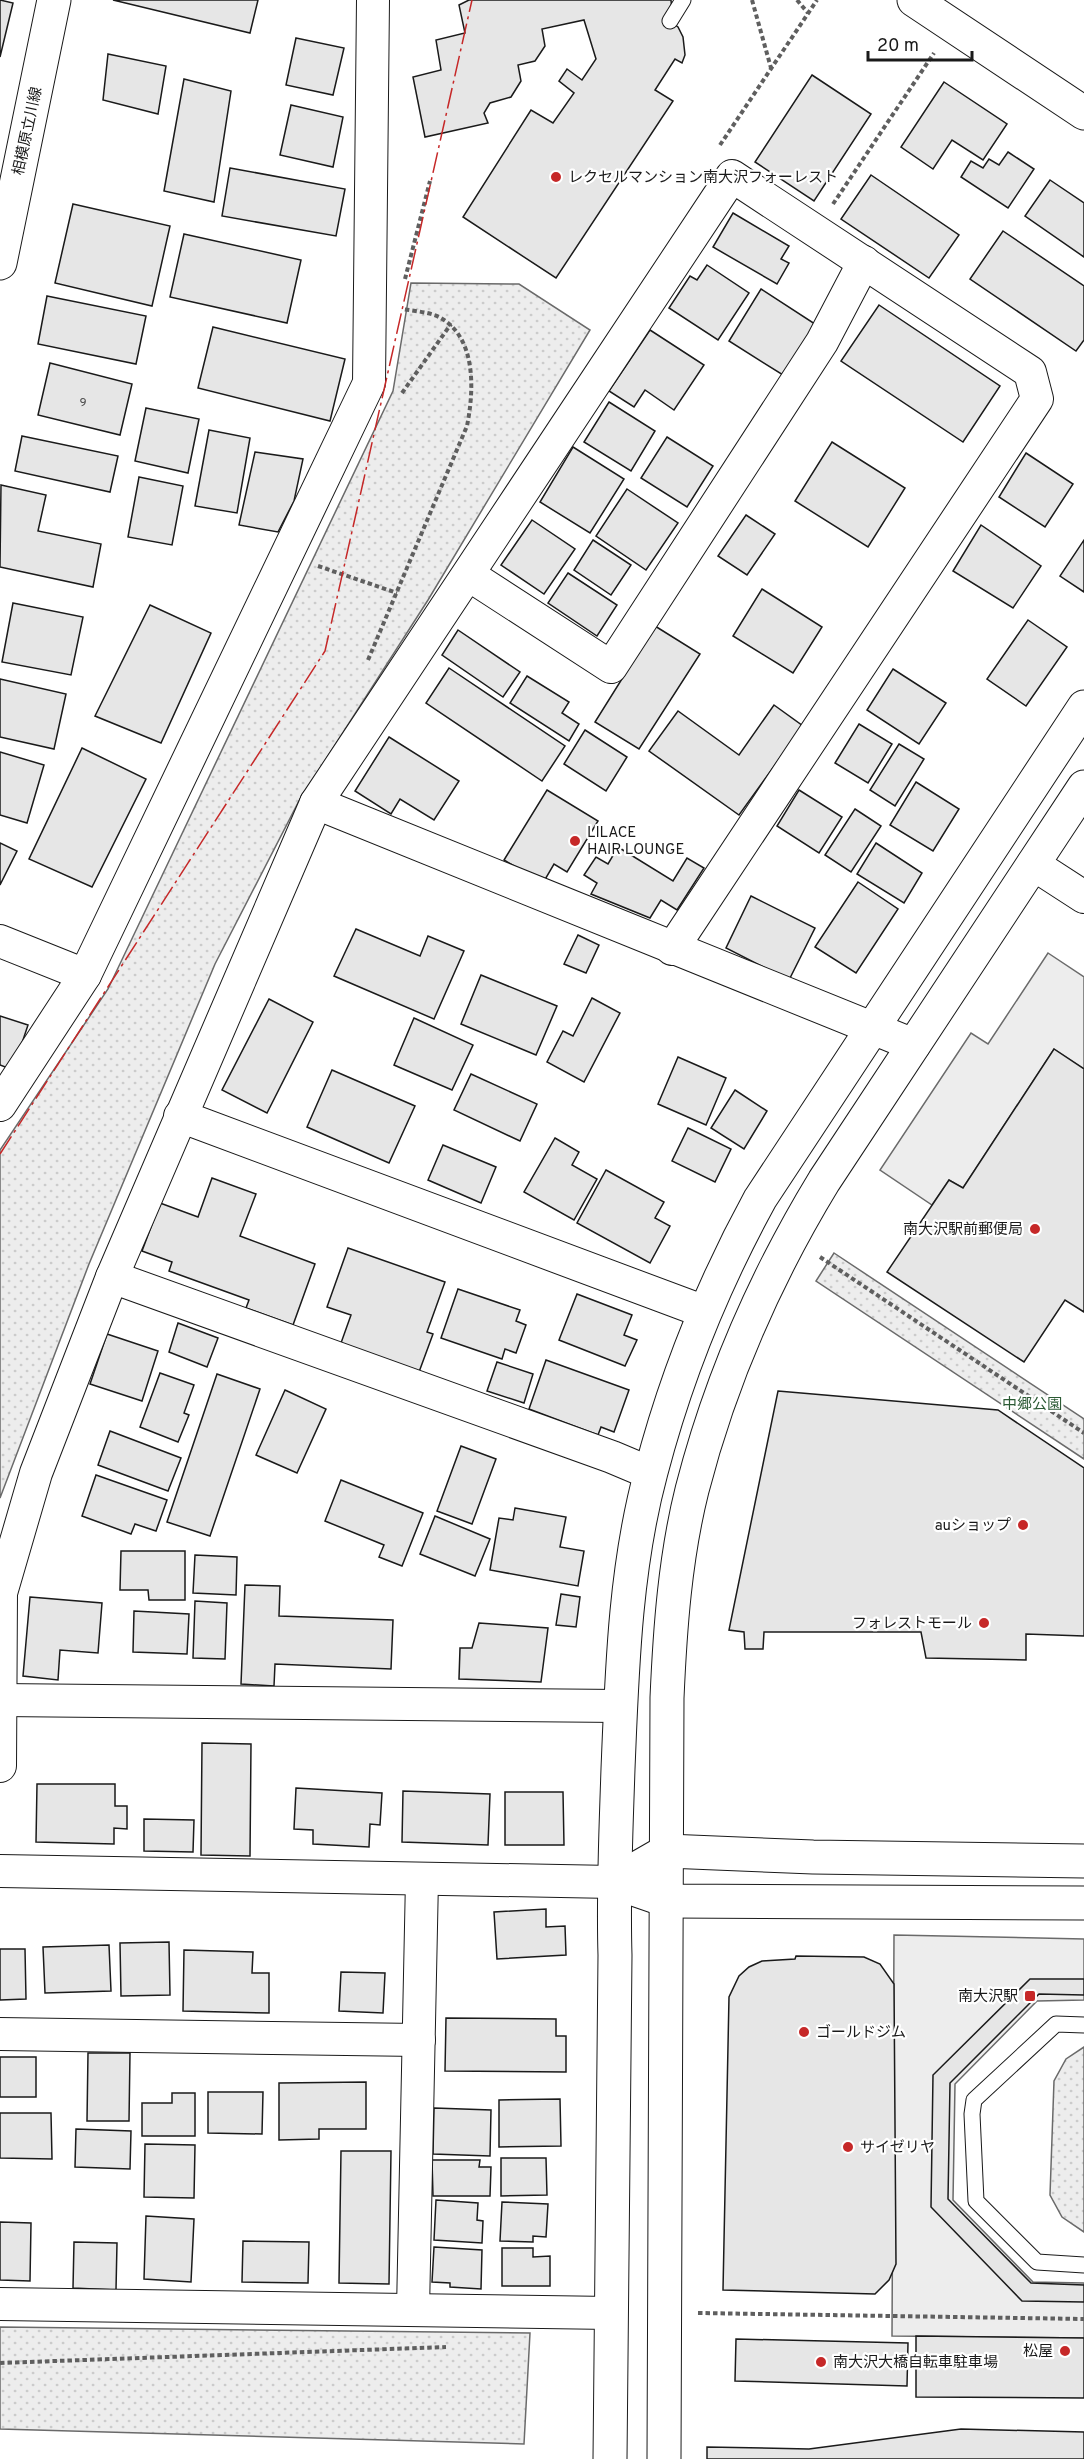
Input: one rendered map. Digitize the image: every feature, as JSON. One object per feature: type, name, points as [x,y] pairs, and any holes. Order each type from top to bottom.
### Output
[{"type":"street","name":"相模原立川線","points":[[0,262],[9,168],[54,0]]},
{"type":"street","points":[[0,1105],[85,975],[369,383],[373,0]]},
{"type":"street","points":[[914,0],[1084,113]]},
{"type":"street","points":[[0,1766],[1,1593],[36,1473],[112,1277],[316,803],[732,176],[816,229],[1030,372],[1036,399],[672,949]]},
{"type":"street","points":[[469,574],[611,667],[822,342],[864,262]]},
{"type":"street","points":[[610,2459],[615,1955],[613,1882],[620,1706],[632,1563],[650,1473],[681,1373],[705,1312],[724,1268],[760,1199],[1084,707]]},
{"type":"street","points":[[664,2459],[670,1634],[677,1574],[692,1491],[735,1355],[790,1237],[824,1181],[1084,787]]},
{"type":"street","points":[[316,803],[914,1045]]},
{"type":"street","points":[[1033,864],[1084,897]]},
{"type":"street","points":[[0,941],[85,975]]},
{"type":"street","points":[[180,1116],[705,1312]]},
{"type":"street","points":[[112,1277],[612,1457],[650,1473]]},
{"type":"street","points":[[0,1700],[620,1706]]},
{"type":"street","points":[[613,1882],[667,1851],[803,1857],[1084,1861]]},
{"type":"street","points":[[0,1871],[613,1882],[668,1901],[1084,1903]]},
{"type":"street","points":[[413,2310],[422,1879]]},
{"type":"street","points":[[0,2034],[418,2040]]},
{"type":"street","points":[[0,2304],[611,2313]]},
{"type":"lane","points":[[670,21],[683,0]]},
{"type":"lane","points":[[1084,2025],[1056,2024],[974,2100],[972,2114],[976,2201],[1037,2262],[1084,2265]]},
{"type":"path","points":[[752,0],[771,68]]},
{"type":"path","points":[[797,0],[808,13]]},
{"type":"path","points":[[732,176],[720,146],[817,0]]},
{"type":"path","points":[[816,229],[934,53]]},
{"type":"path","points":[[401,287],[408,273],[430,181]]},
{"type":"path","points":[[287,556],[397,593],[467,426],[471,404],[467,350],[450,324],[437,315],[370,303]]},
{"type":"path","points":[[819,1255],[1084,1433]]},
{"type":"path","points":[[698,2313],[1084,2319]]},
{"type":"path","points":[[0,2363],[449,2347]]},
{"type":"green space","points":[[411,283],[519,284],[590,330],[428,600],[299,801],[215,964],[89,1264],[0,1498],[0,1150],[108,989],[393,391]]},
{"type":"green space","name":"中郷公園","points":[[834,1253],[1084,1419],[1084,1459],[816,1281]]},
{"type":"green space","points":[[1084,2047],[1084,2232],[1062,2217],[1050,2195],[1054,2081],[1066,2059]]},
{"type":"green space","points":[[0,2327],[530,2333],[524,2444],[0,2429]]},
{"type":"shaded area","points":[[1048,953],[1084,977],[1084,1069],[1054,1049],[963,1188],[949,1180],[932,1205],[880,1170],[971,1033],[988,1044]]},
{"type":"shaded area","points":[[894,1935],[1084,1939],[1084,2000],[1037,2001],[955,2084],[953,2200],[1033,2282],[1084,2283],[1084,2338],[892,2336]]},
{"type":"building","points":[[0,0],[13,3],[0,57]]},
{"type":"building","points":[[113,0],[258,0],[250,33]]},
{"type":"building","name":"レクセルマンション南大沢フォーレスト","points":[[469,0],[671,0],[672,11],[668,20],[678,27],[683,37],[685,55],[682,63],[675,59],[655,90],[673,101],[556,278],[463,217],[531,110],[553,123],[574,93],[559,81],[567,69],[582,80],[596,59],[584,20],[542,29],[545,46],[535,61],[518,65],[521,81],[511,97],[490,103],[484,113],[488,123],[425,137],[413,77],[441,70],[436,40],[465,33],[459,5]]},
{"type":"building","points":[[296,38],[344,48],[333,95],[286,85]]},
{"type":"building","points":[[108,54],[166,66],[158,114],[103,100]]},
{"type":"building","points":[[812,75],[871,114],[814,201],[755,162]]},
{"type":"building","points":[[184,79],[231,91],[214,202],[164,191]]},
{"type":"building","points":[[944,82],[1007,124],[983,160],[952,140],[933,169],[901,147]]},
{"type":"building","points":[[291,105],[343,117],[333,167],[280,155]]},
{"type":"building","points":[[1008,152],[1034,169],[1008,208],[961,177],[971,161],[983,168],[989,159],[999,165]]},
{"type":"building","points":[[230,168],[345,189],[336,236],[222,216]]},
{"type":"building","points":[[871,175],[959,235],[929,278],[841,219]]},
{"type":"building","points":[[1050,180],[1084,203],[1084,257],[1025,216]]},
{"type":"building","points":[[73,204],[170,226],[152,306],[55,283]]},
{"type":"building","points":[[733,213],[789,246],[781,259],[789,263],[777,284],[713,247]]},
{"type":"building","points":[[1003,231],[1084,286],[1084,340],[1076,351],[970,279]]},
{"type":"building","points":[[184,234],[301,260],[287,323],[170,297]]},
{"type":"building","points":[[707,265],[749,293],[718,340],[669,308],[690,276],[697,280]]},
{"type":"building","points":[[761,289],[815,324],[783,375],[729,341]]},
{"type":"building","points":[[47,296],[146,316],[136,364],[38,344]]},
{"type":"building","points":[[879,305],[1000,386],[963,442],[841,361]]},
{"type":"building","points":[[213,327],[345,359],[330,421],[198,388]]},
{"type":"building","points":[[650,330],[704,365],[674,410],[645,390],[634,407],[609,391]]},
{"type":"building","points":[[50,363],[132,384],[120,435],[38,415]]},
{"type":"building","points":[[609,402],[655,431],[631,471],[584,442]]},
{"type":"building","points":[[146,408],[199,419],[188,473],[135,461]]},
{"type":"building","points":[[209,430],[250,438],[237,513],[195,506]]},
{"type":"building","points":[[22,436],[118,456],[110,492],[15,471]]},
{"type":"building","points":[[667,437],[713,466],[687,507],[641,478]]},
{"type":"building","points":[[832,442],[905,488],[868,547],[795,501]]},
{"type":"building","points":[[573,447],[624,479],[590,533],[540,502]]},
{"type":"building","points":[[255,452],[303,459],[294,501],[278,532],[239,525]]},
{"type":"building","points":[[1026,453],[1073,484],[1045,527],[999,497]]},
{"type":"building","points":[[139,477],[183,486],[172,545],[128,537]]},
{"type":"building","points":[[1,485],[46,495],[38,531],[101,544],[93,587],[0,567]]},
{"type":"building","points":[[627,489],[678,523],[646,570],[596,536]]},
{"type":"building","points":[[746,515],[775,534],[747,575],[718,556]]},
{"type":"building","points":[[532,520],[575,549],[544,594],[501,565]]},
{"type":"building","points":[[981,525],[1041,566],[1013,608],[953,571]]},
{"type":"building","points":[[593,540],[631,565],[611,595],[574,570]]},
{"type":"building","points":[[1084,540],[1084,592],[1060,576]]},
{"type":"building","points":[[568,573],[617,605],[597,636],[548,603]]},
{"type":"building","points":[[762,589],[822,627],[793,673],[733,636]]},
{"type":"building","points":[[13,603],[83,617],[71,675],[2,662]]},
{"type":"building","points":[[150,605],[211,633],[161,743],[95,716]]},
{"type":"building","points":[[1028,620],[1067,647],[1026,706],[987,679]]},
{"type":"building","points":[[655,626],[700,654],[639,749],[595,722]]},
{"type":"building","points":[[458,630],[520,672],[503,697],[442,655]]},
{"type":"building","points":[[449,668],[565,746],[542,781],[426,703]]},
{"type":"building","points":[[893,669],[946,703],[919,744],[867,710]]},
{"type":"building","points":[[527,676],[569,702],[562,713],[579,724],[569,741],[510,703]]},
{"type":"building","points":[[0,679],[66,694],[54,749],[0,737]]},
{"type":"building","points":[[774,705],[803,726],[739,815],[649,751],[678,711],[739,755]]},
{"type":"building","points":[[859,724],[892,744],[868,783],[835,763]]},
{"type":"building","points":[[585,730],[627,757],[606,791],[564,764]]},
{"type":"building","points":[[389,737],[459,781],[434,820],[400,799],[391,814],[355,791]]},
{"type":"building","points":[[899,744],[924,759],[895,806],[870,790]]},
{"type":"building","points":[[82,748],[146,779],[92,887],[29,859]]},
{"type":"building","points":[[0,752],[44,765],[27,823],[0,815]]},
{"type":"building","points":[[916,782],[959,809],[933,851],[890,825]]},
{"type":"building","points":[[547,790],[598,821],[567,872],[554,864],[543,883],[504,860]]},
{"type":"building","points":[[799,790],[842,817],[819,853],[777,826]]},
{"type":"building","points":[[855,809],[881,826],[851,872],[825,855]]},
{"type":"building","points":[[0,843],[17,851],[0,885]]},
{"type":"building","points":[[876,843],[922,873],[904,903],[857,874]]},
{"type":"building","points":[[618,847],[673,881],[687,858],[704,868],[677,910],[661,900],[650,918],[591,894],[597,883],[584,875],[596,857],[608,864]]},
{"type":"building","points":[[858,882],[898,909],[856,973],[815,947]]},
{"type":"building","points":[[751,896],[815,928],[789,980],[726,948]]},
{"type":"building","points":[[356,929],[420,956],[428,936],[464,951],[434,1019],[334,976]]},
{"type":"building","points":[[578,935],[599,945],[586,973],[564,964]]},
{"type":"building","points":[[481,975],[557,1006],[536,1055],[461,1024]]},
{"type":"building","points":[[592,998],[620,1013],[584,1082],[547,1062],[563,1031],[573,1036]]},
{"type":"building","points":[[269,999],[313,1022],[267,1113],[222,1090]]},
{"type":"building","points":[[0,1016],[28,1025],[13,1070],[0,1065]]},
{"type":"building","points":[[414,1018],[473,1045],[452,1090],[394,1065]]},
{"type":"building","points":[[1054,1049],[1084,1069],[1084,1312],[1065,1300],[1024,1362],[887,1272],[949,1180],[963,1188]]},
{"type":"building","points":[[678,1057],[726,1078],[706,1125],[658,1104]]},
{"type":"building","points":[[332,1070],[415,1106],[389,1163],[307,1127]]},
{"type":"building","points":[[471,1074],[537,1104],[520,1141],[454,1110]]},
{"type":"building","points":[[735,1090],[767,1111],[744,1149],[711,1128]]},
{"type":"building","points":[[688,1128],[731,1149],[715,1182],[672,1161]]},
{"type":"building","points":[[555,1138],[579,1152],[572,1165],[597,1179],[574,1220],[524,1192]]},
{"type":"building","points":[[443,1145],[496,1167],[481,1203],[428,1180]]},
{"type":"building","points":[[606,1170],[664,1202],[655,1218],[670,1226],[650,1263],[577,1223]]},
{"type":"building","points":[[212,1178],[256,1194],[240,1236],[315,1264],[293,1325],[246,1308],[249,1300],[169,1271],[172,1262],[142,1251],[160,1203],[198,1217]]},
{"type":"building","points":[[348,1248],[445,1282],[427,1332],[433,1334],[419,1372],[341,1343],[351,1315],[327,1307]]},
{"type":"building","points":[[458,1289],[520,1310],[516,1321],[526,1325],[516,1353],[505,1349],[502,1359],[441,1338]]},
{"type":"building","points":[[577,1294],[632,1315],[624,1335],[637,1340],[625,1366],[559,1340]]},
{"type":"building","points":[[178,1323],[218,1338],[207,1367],[169,1352]]},
{"type":"building","points":[[107,1334],[158,1351],[142,1401],[90,1384]]},
{"type":"building","points":[[546,1360],[629,1390],[614,1432],[601,1427],[598,1435],[529,1409]]},
{"type":"building","points":[[497,1362],[533,1374],[524,1403],[487,1391]]},
{"type":"building","points":[[160,1373],[194,1385],[184,1413],[189,1415],[178,1442],[140,1427]]},
{"type":"building","points":[[217,1374],[260,1389],[210,1536],[167,1522]]},
{"type":"building","points":[[285,1390],[326,1409],[297,1473],[256,1455]]},
{"type":"building","points":[[778,1391],[998,1410],[1084,1468],[1084,1636],[1026,1634],[1026,1660],[926,1658],[921,1632],[764,1632],[763,1649],[745,1649],[744,1632],[729,1630]]},
{"type":"building","points":[[110,1431],[181,1458],[168,1491],[98,1465]]},
{"type":"building","points":[[461,1446],[496,1459],[472,1524],[437,1511]]},
{"type":"building","points":[[96,1475],[167,1500],[156,1531],[135,1524],[131,1534],[82,1516]]},
{"type":"building","points":[[341,1480],[423,1513],[402,1566],[379,1557],[384,1545],[325,1521]]},
{"type":"building","points":[[515,1508],[566,1517],[560,1547],[584,1551],[578,1586],[490,1570],[499,1518],[513,1520]]},
{"type":"building","points":[[435,1516],[490,1539],[475,1576],[420,1554]]},
{"type":"building","points":[[121,1551],[185,1551],[185,1600],[149,1600],[148,1590],[120,1590]]},
{"type":"building","points":[[195,1555],[237,1557],[236,1595],[193,1593]]},
{"type":"building","points":[[245,1585],[280,1586],[279,1616],[393,1620],[391,1669],[275,1664],[274,1686],[241,1684]]},
{"type":"building","points":[[561,1594],[580,1597],[576,1627],[556,1625]]},
{"type":"building","points":[[30,1597],[102,1603],[98,1653],[60,1650],[58,1680],[23,1676]]},
{"type":"building","points":[[195,1601],[227,1603],[225,1659],[193,1658]]},
{"type":"building","points":[[134,1611],[189,1614],[187,1654],[133,1652]]},
{"type":"building","points":[[479,1623],[548,1628],[541,1682],[459,1679],[460,1648],[472,1648]]},
{"type":"building","points":[[202,1743],[251,1744],[250,1856],[201,1855]]},
{"type":"building","points":[[37,1784],[115,1784],[115,1806],[127,1806],[127,1829],[114,1828],[114,1844],[36,1842]]},
{"type":"building","points":[[296,1788],[382,1793],[380,1825],[370,1824],[369,1847],[313,1844],[313,1830],[294,1829]]},
{"type":"building","points":[[403,1791],[490,1794],[488,1845],[402,1842]]},
{"type":"building","points":[[505,1792],[563,1792],[564,1845],[505,1845]]},
{"type":"building","points":[[144,1819],[194,1820],[193,1852],[144,1851]]},
{"type":"building","points":[[546,1909],[546,1927],[565,1926],[566,1955],[497,1959],[494,1912]]},
{"type":"building","points":[[169,1942],[170,1995],[121,1996],[120,1943]]},
{"type":"building","points":[[109,1945],[111,1991],[45,1993],[43,1947]]},
{"type":"building","points":[[0,1949],[25,1949],[26,1999],[0,2000]]},
{"type":"building","points":[[184,1950],[253,1952],[252,1973],[269,1973],[269,2013],[183,2011]]},
{"type":"building","points":[[796,1956],[864,1957],[880,1964],[894,1984],[896,2264],[889,2280],[875,2294],[723,2290],[729,1997],[739,1976],[749,1967],[762,1961],[795,1959]]},
{"type":"building","points":[[341,1972],[385,1973],[383,2013],[339,2011]]},
{"type":"building","points":[[1030,1979],[1084,1979],[1084,1995],[1039,1994],[950,2083],[948,2199],[1031,2283],[1084,2285],[1084,2302],[1022,2301],[931,2207],[933,2075]]},
{"type":"building","points":[[446,2018],[556,2019],[556,2036],[566,2036],[566,2072],[445,2071]]},
{"type":"building","points":[[88,2053],[130,2053],[129,2121],[87,2121]]},
{"type":"building","points":[[0,2057],[36,2057],[36,2097],[0,2097]]},
{"type":"building","points":[[366,2082],[366,2129],[319,2129],[319,2139],[279,2140],[279,2083]]},
{"type":"building","points":[[208,2092],[263,2092],[262,2134],[208,2133]]},
{"type":"building","points":[[172,2093],[195,2093],[195,2136],[142,2136],[142,2103],[172,2103]]},
{"type":"building","points":[[560,2099],[561,2146],[499,2147],[499,2100]]},
{"type":"building","points":[[434,2108],[491,2110],[490,2156],[433,2154]]},
{"type":"building","points":[[0,2113],[51,2113],[52,2159],[0,2158]]},
{"type":"building","points":[[76,2129],[131,2131],[130,2169],[75,2167]]},
{"type":"building","points":[[145,2144],[195,2145],[194,2198],[144,2197]]},
{"type":"building","points":[[341,2151],[391,2151],[389,2284],[339,2283]]},
{"type":"building","points":[[501,2158],[546,2158],[547,2195],[501,2196]]},
{"type":"building","points":[[432,2160],[480,2160],[479,2167],[491,2167],[490,2196],[433,2196]]},
{"type":"building","points":[[436,2200],[478,2203],[477,2220],[483,2221],[482,2243],[434,2240]]},
{"type":"building","points":[[502,2202],[548,2204],[546,2237],[533,2236],[533,2242],[500,2241]]},
{"type":"building","points":[[146,2216],[194,2219],[191,2282],[144,2279]]},
{"type":"building","points":[[0,2222],[31,2223],[30,2281],[0,2280]]},
{"type":"building","points":[[243,2241],[309,2242],[308,2283],[242,2282]]},
{"type":"building","points":[[74,2242],[117,2243],[116,2290],[73,2288]]},
{"type":"building","points":[[434,2247],[482,2250],[481,2289],[450,2287],[450,2283],[432,2282]]},
{"type":"building","points":[[502,2248],[533,2248],[533,2257],[550,2256],[550,2286],[502,2286]]},
{"type":"building","points":[[916,2336],[1084,2338],[1084,2398],[916,2397]]},
{"type":"building","name":"南大沢大橋自転車駐車場","points":[[736,2339],[908,2343],[907,2386],[735,2381]]},
{"type":"building","points":[[961,2429],[1084,2432],[1084,2459],[707,2459],[707,2447],[809,2449]]},
{"type":"power","points":[[0,1154],[325,651],[472,0]]},
{"type":"place","name":"レクセルマンション南大沢フォーレスト","points":[[556,177]]},
{"type":"place","name":"LILACE HAIR LOUNGE","points":[[575,841]]},
{"type":"place","name":"南大沢駅前郵便局","points":[[1035,1229]]},
{"type":"place","name":"auショップ","points":[[1023,1525]]},
{"type":"place","name":"フォレストモール","points":[[984,1623]]},
{"type":"place","name":"南大沢駅","points":[[1030,1996]]},
{"type":"place","name":"ゴールドジム","points":[[804,2032]]},
{"type":"place","name":"サイゼリヤ","points":[[848,2147]]},
{"type":"place","name":"松屋","points":[[1065,2351]]},
{"type":"place","name":"南大沢大橋自転車駐車場","points":[[821,2362]]}]
